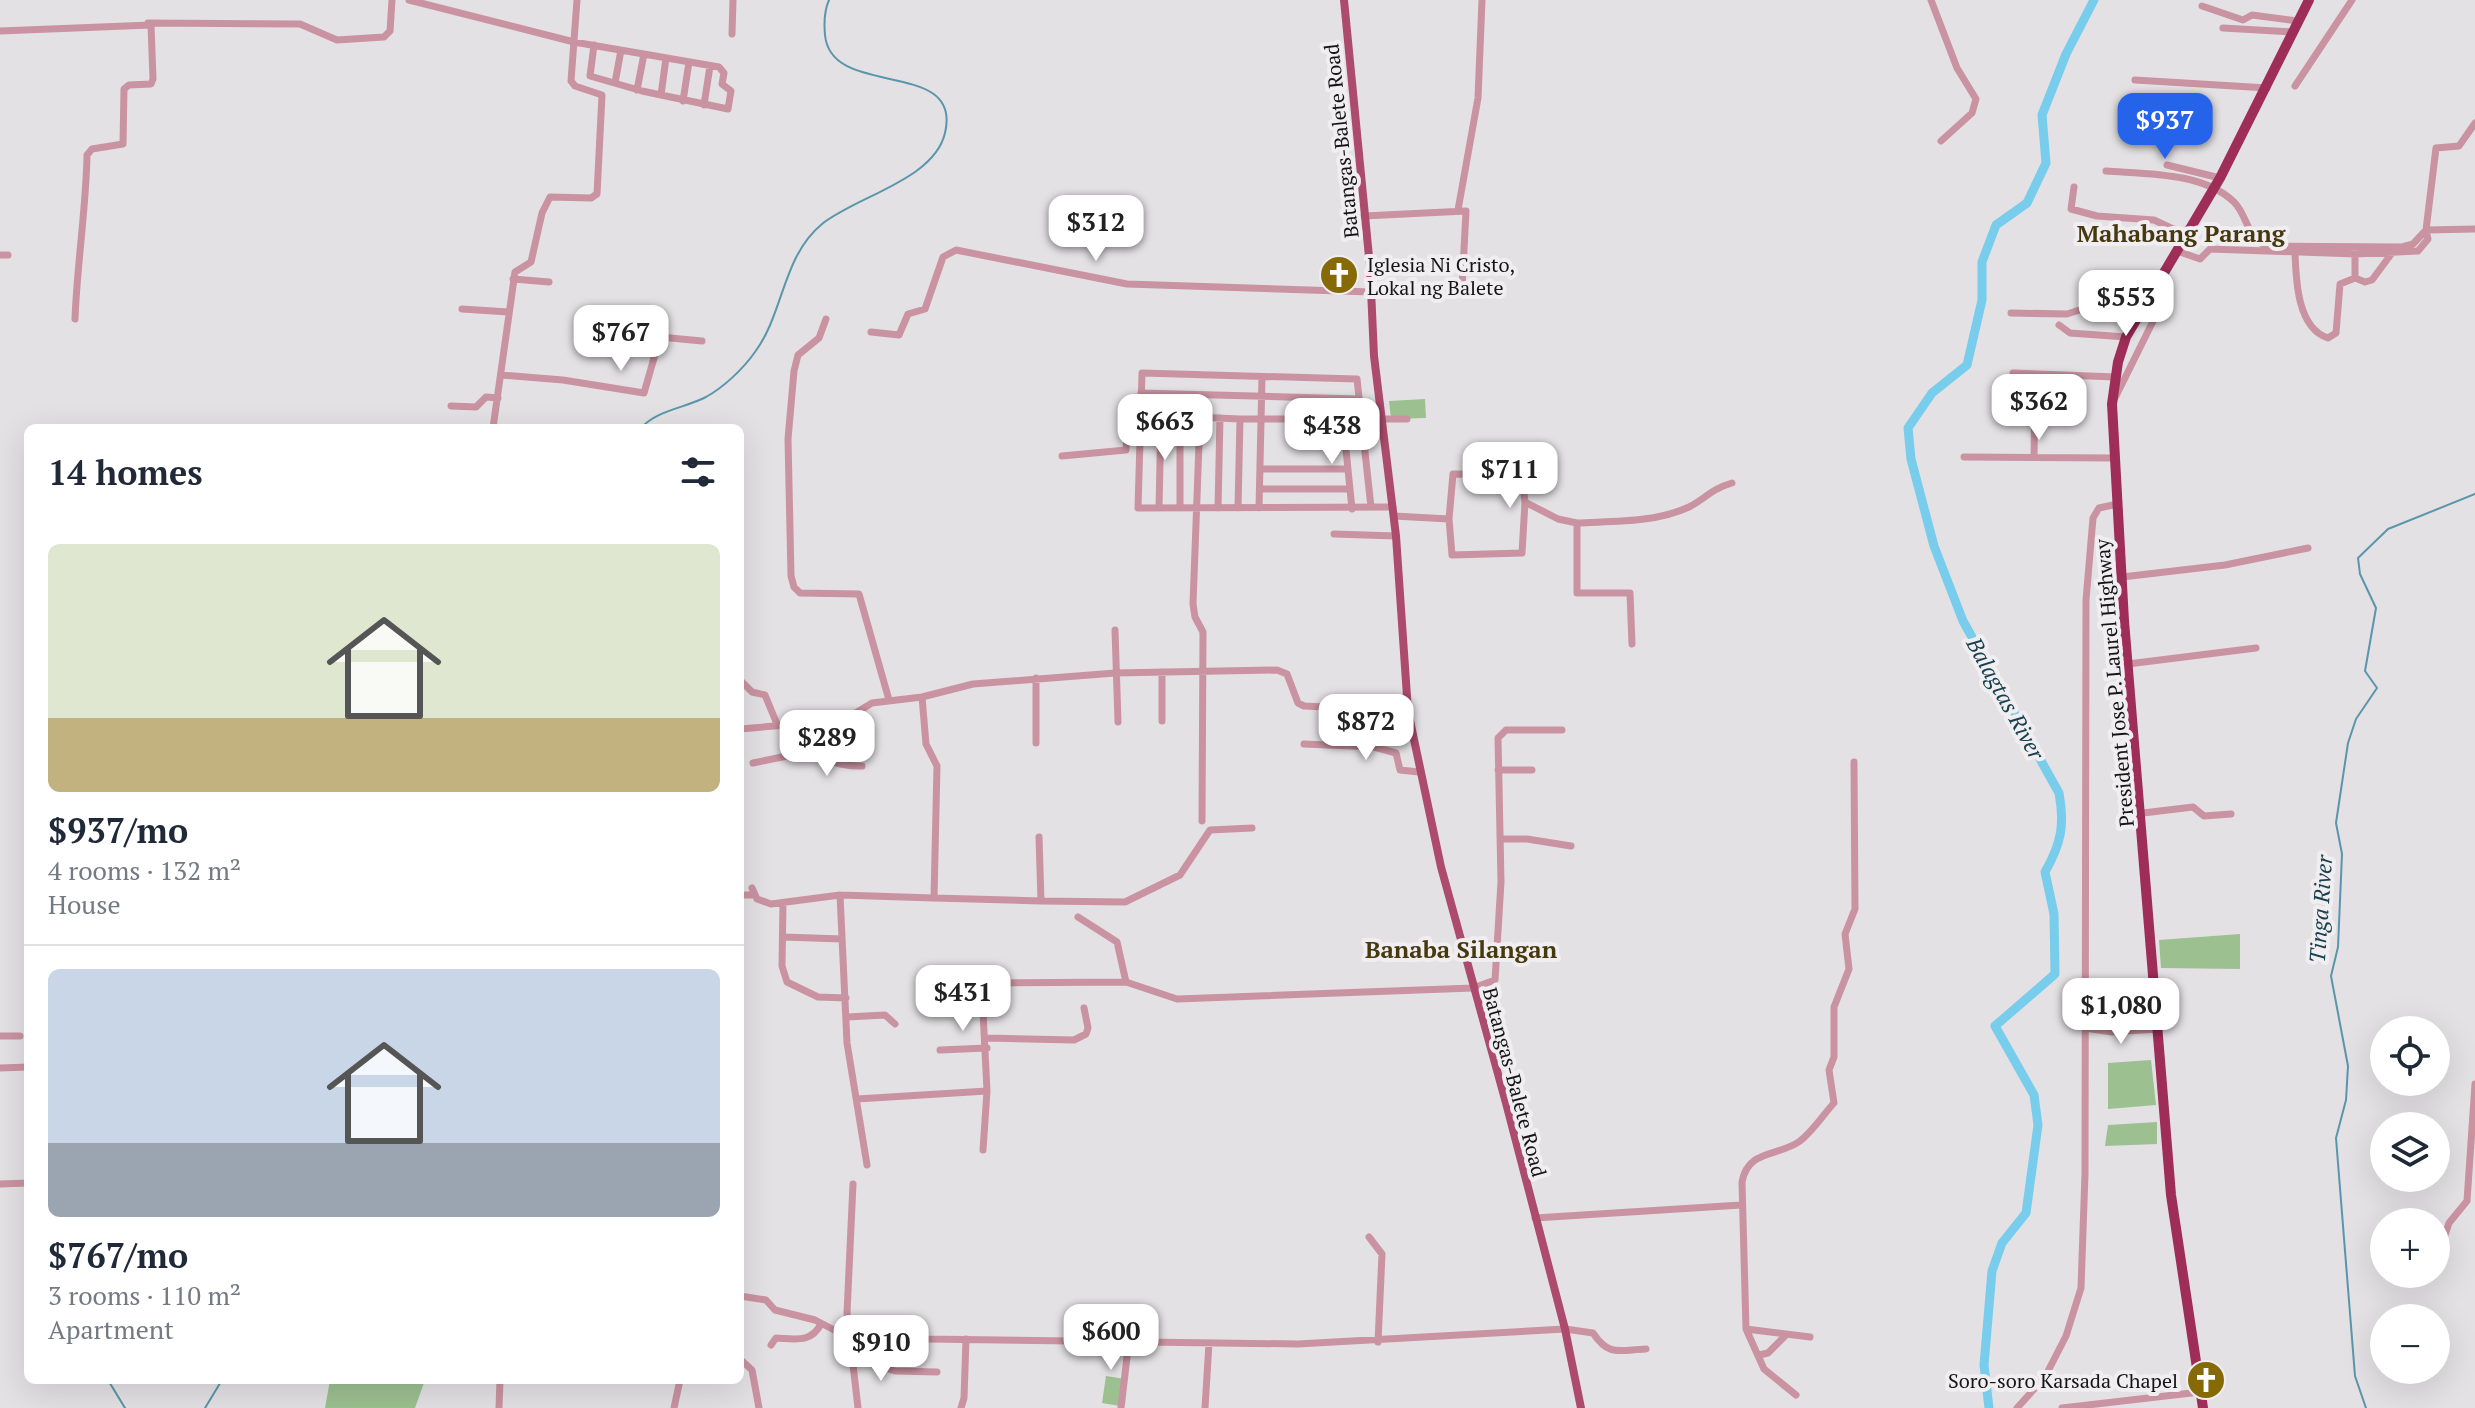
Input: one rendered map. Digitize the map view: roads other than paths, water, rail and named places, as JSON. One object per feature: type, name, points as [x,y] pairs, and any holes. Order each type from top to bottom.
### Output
[{"type":"highway","name":"President Jose P. Laurel Highway","points":[[2203,1408],[2171,1195],[2143,813],[2128,664],[2112,404],[2115,377],[2126,337],[2220,178],[2309,0]]},
{"type":"main road","name":"Batangas-Balete Road","points":[[1344,0],[1374,356],[1396,536],[1408,711],[1419,772],[1473,988],[1565,1329],[1581,1408]]},
{"type":"street","points":[[0,31],[148,23],[300,24],[337,40],[384,37],[390,31],[392,0]]},
{"type":"street","points":[[409,0],[574,42],[594,45],[710,66],[719,67],[724,73],[722,84],[732,96],[728,109],[683,101],[590,76],[594,45]]},
{"type":"street","points":[[494,424],[513,279],[517,270],[531,262],[542,213],[550,197],[591,198],[597,194],[602,95],[575,86],[571,81],[577,0]]},
{"type":"street","points":[[732,34],[733,0]]},
{"type":"street","points":[[1458,210],[1478,98],[1482,0]]},
{"type":"street","points":[[1931,0],[1957,68],[1976,99],[1972,113],[1941,141]]},
{"type":"street","points":[[2295,86],[2352,0]]},
{"type":"street","points":[[2202,6],[2243,20],[2252,15],[2296,26]]},
{"type":"street","points":[[75,319],[77,258],[87,203],[87,155],[92,149],[121,147],[124,89],[152,81],[152,28],[148,23]]},
{"type":"street","points":[[2223,28],[2296,26]]},
{"type":"street","points":[[615,83],[621,50]]},
{"type":"street","points":[[637,90],[644,54]]},
{"type":"street","points":[[661,95],[666,58]]},
{"type":"street","points":[[683,101],[689,62]]},
{"type":"street","points":[[704,105],[710,66]]},
{"type":"street","points":[[2135,80],[2267,88]]},
{"type":"street","points":[[2177,251],[2202,259],[2210,249],[2355,254],[2418,251],[2427,243],[2436,148],[2459,146],[2475,123]]},
{"type":"street","points":[[2167,165],[2220,178]]},
{"type":"street","points":[[2106,171],[2170,177],[2213,189],[2234,202],[2255,241],[2266,246],[2402,247],[2413,244],[2426,230],[2475,229]]},
{"type":"street","points":[[2074,187],[2071,209],[2097,216],[2154,220],[2186,235]]},
{"type":"street","points":[[1364,216],[1466,211],[1462,288]]},
{"type":"street","points":[[871,332],[899,335],[908,314],[925,308],[943,257],[956,250],[1127,284],[1371,292]]},
{"type":"street","points":[[2295,253],[2301,307],[2325,337],[2336,333],[2341,282],[2355,278],[2370,282],[2392,253]]},
{"type":"street","points":[[2355,254],[2355,278]]},
{"type":"street","points":[[513,279],[549,282]]},
{"type":"street","points":[[2112,404],[2169,289]]},
{"type":"street","points":[[2011,313],[2062,315],[2098,304],[2137,318]]},
{"type":"street","points":[[462,309],[508,312]]},
{"type":"street","points":[[826,319],[819,338],[798,355],[794,371],[788,439],[791,576],[794,587],[800,593],[859,594],[889,700]]},
{"type":"street","points":[[2059,325],[2070,333],[2126,337]]},
{"type":"street","points":[[501,375],[563,380],[644,393],[660,337],[702,341]]},
{"type":"street","points":[[1371,507],[1357,379],[1142,373],[1138,508],[1371,507],[1449,519]]},
{"type":"street","points":[[2013,373],[2115,377]]},
{"type":"street","points":[[1259,508],[1262,377]]},
{"type":"street","points":[[2034,457],[2035,391]]},
{"type":"street","points":[[1141,393],[1359,399]]},
{"type":"street","points":[[451,406],[476,407],[486,397],[498,398]]},
{"type":"street","points":[[1062,456],[1126,450],[1128,414],[1240,419],[1407,419]]},
{"type":"street","points":[[1159,508],[1161,416]]},
{"type":"street","points":[[1180,417],[1180,508]]},
{"type":"street","points":[[1200,417],[1193,614],[1203,632],[1202,821]]},
{"type":"street","points":[[1218,508],[1220,418]]},
{"type":"street","points":[[1238,508],[1240,419]]},
{"type":"street","points":[[1343,420],[1352,509]]},
{"type":"street","points":[[1964,457],[2115,458]]},
{"type":"street","points":[[1261,469],[1348,469]]},
{"type":"street","points":[[1453,474],[1522,475],[1525,502],[1522,553],[1452,555],[1449,519],[1453,474]]},
{"type":"street","points":[[1525,502],[1558,519],[1577,523],[1638,520],[1691,506],[1713,489],[1732,483]]},
{"type":"street","points":[[1260,489],[1350,489]]},
{"type":"street","points":[[2017,1408],[2045,1377],[2066,1336],[2081,1288],[2086,600],[2093,518],[2099,508],[2118,504]]},
{"type":"street","points":[[1577,523],[1577,593],[1630,593],[1632,644]]},
{"type":"street","points":[[1334,534],[1396,536]]},
{"type":"street","points":[[2122,577],[2225,565],[2308,548]]},
{"type":"street","points":[[1115,630],[1118,722]]},
{"type":"street","points":[[2128,664],[2256,648]]},
{"type":"street","points":[[744,728],[849,718],[872,703],[922,697],[973,684],[1115,673],[1285,671],[1298,703],[1304,706],[1408,711]]},
{"type":"street","points":[[1162,672],[1162,721]]},
{"type":"street","points":[[1036,678],[1036,743]]},
{"type":"street","points":[[744,684],[752,692],[765,695],[777,724]]},
{"type":"street","points":[[922,697],[926,744],[937,770],[934,898]]},
{"type":"street","points":[[753,763],[782,759],[795,753],[824,722]]},
{"type":"street","points":[[983,1150],[987,1038],[982,992],[986,983],[1126,982],[1177,999],[1473,988],[1495,980],[1501,839],[1500,732],[1562,730]]},
{"type":"street","points":[[1304,744],[1374,747],[1396,753],[1400,770],[1419,772]]},
{"type":"street","points":[[795,753],[816,755],[842,766],[862,766]]},
{"type":"street","points":[[1796,1395],[1764,1369],[1746,1329],[1741,1205],[1744,1173],[1751,1161],[1763,1154],[1788,1149],[1803,1139],[1834,1103],[1829,1070],[1834,1057],[1834,1007],[1849,969],[1845,934],[1855,909],[1854,762]]},
{"type":"street","points":[[1498,770],[1532,770]]},
{"type":"street","points":[[2143,813],[2193,807],[2204,816],[2231,814]]},
{"type":"street","points":[[744,894],[753,892],[765,903],[840,895],[1125,902],[1180,875],[1210,830],[1252,828]]},
{"type":"street","points":[[1039,837],[1041,901]]},
{"type":"street","points":[[1501,839],[1527,839],[1571,846]]},
{"type":"street","points":[[840,895],[847,1017],[867,1165]]},
{"type":"street","points":[[783,903],[782,972],[787,982],[818,997],[846,998]]},
{"type":"street","points":[[1078,917],[1117,942],[1126,982]]},
{"type":"street","points":[[783,937],[842,939]]},
{"type":"street","points":[[987,1038],[1074,1040],[1086,1034],[1088,1028],[1084,1008]]},
{"type":"street","points":[[847,1017],[885,1015],[895,1024]]},
{"type":"street","points":[[2085,1028],[2112,1032],[2159,1028]]},
{"type":"street","points":[[0,1036],[20,1036]]},
{"type":"street","points":[[940,1050],[987,1048]]},
{"type":"street","points":[[0,1068],[24,1067]]},
{"type":"street","points":[[2450,1222],[2467,1201],[2475,1084]]},
{"type":"street","points":[[857,1099],[987,1091]]},
{"type":"street","points":[[0,1184],[24,1183]]},
{"type":"street","points":[[853,1184],[847,1256],[850,1333],[858,1408]]},
{"type":"street","points":[[1535,1218],[1741,1205]]},
{"type":"street","points":[[1369,1237],[1382,1254],[1378,1342]]},
{"type":"street","points":[[744,1297],[766,1300],[775,1310],[840,1333],[966,1339],[1209,1343],[1378,1342],[1565,1329],[1593,1333],[1603,1348],[1611,1350],[1646,1349]]},
{"type":"street","points":[[771,1345],[776,1338],[808,1339],[815,1336],[821,1324]]},
{"type":"street","points":[[1746,1329],[1810,1337]]},
{"type":"street","points":[[879,1334],[882,1367],[895,1371],[937,1372]]},
{"type":"street","points":[[1759,1355],[1768,1353],[1785,1336]]},
{"type":"street","points":[[961,1408],[966,1339]]},
{"type":"street","points":[[1121,1408],[1129,1340]]},
{"type":"street","points":[[1205,1408],[1209,1343]]},
{"type":"street","points":[[744,1363],[752,1370],[759,1408]]},
{"type":"street","points":[[499,1408],[500,1384]]},
{"type":"street","points":[[674,1408],[679,1384]]},
{"type":"street","points":[[2062,1408],[2200,1392]]},
{"type":"waterway","points":[[646,424],[663,413],[706,397],[733,377],[765,337],[791,269],[809,237],[837,214],[892,186],[926,163],[938,149],[945,133],[945,110],[935,95],[917,86],[849,67],[833,55],[825,35],[825,13],[829,0]]},
{"type":"waterway","name":"Balagtas River","points":[[1989,1408],[1984,1365],[1992,1271],[2002,1243],[2026,1213],[2038,1125],[2034,1095],[1995,1026],[2055,974],[2054,914],[2045,872],[2060,834],[2061,804],[2059,793],[1963,621],[1934,546],[1911,459],[1908,428],[1932,393],[1967,365],[1982,300],[1982,262],[1996,225],[2027,203],[2046,163],[2042,115],[2066,54],[2094,0]]},
{"type":"waterway","name":"Tinga River","points":[[2366,1408],[2355,1376],[2336,1138],[2346,1100],[2348,1066],[2331,976],[2338,947],[2342,854],[2336,823],[2348,743],[2356,719],[2377,688],[2365,671],[2376,608],[2360,574],[2358,558],[2388,529],[2475,494]]},
{"type":"waterway","points":[[110,1384],[125,1408]]},
{"type":"waterway","points":[[205,1408],[220,1384]]},
{"type":"place","name":"Iglesia Ni Cristo, Lokal ng Balete","points":[[1339,275]]},
{"type":"place","name":"Soro-soro Karsada Chapel","points":[[2206,1380]]},
{"type":"district","name":"Mahabang Parang","points":[[2181,233]]},
{"type":"district","name":"Banaba Silangan","points":[[1461,949]]}]
